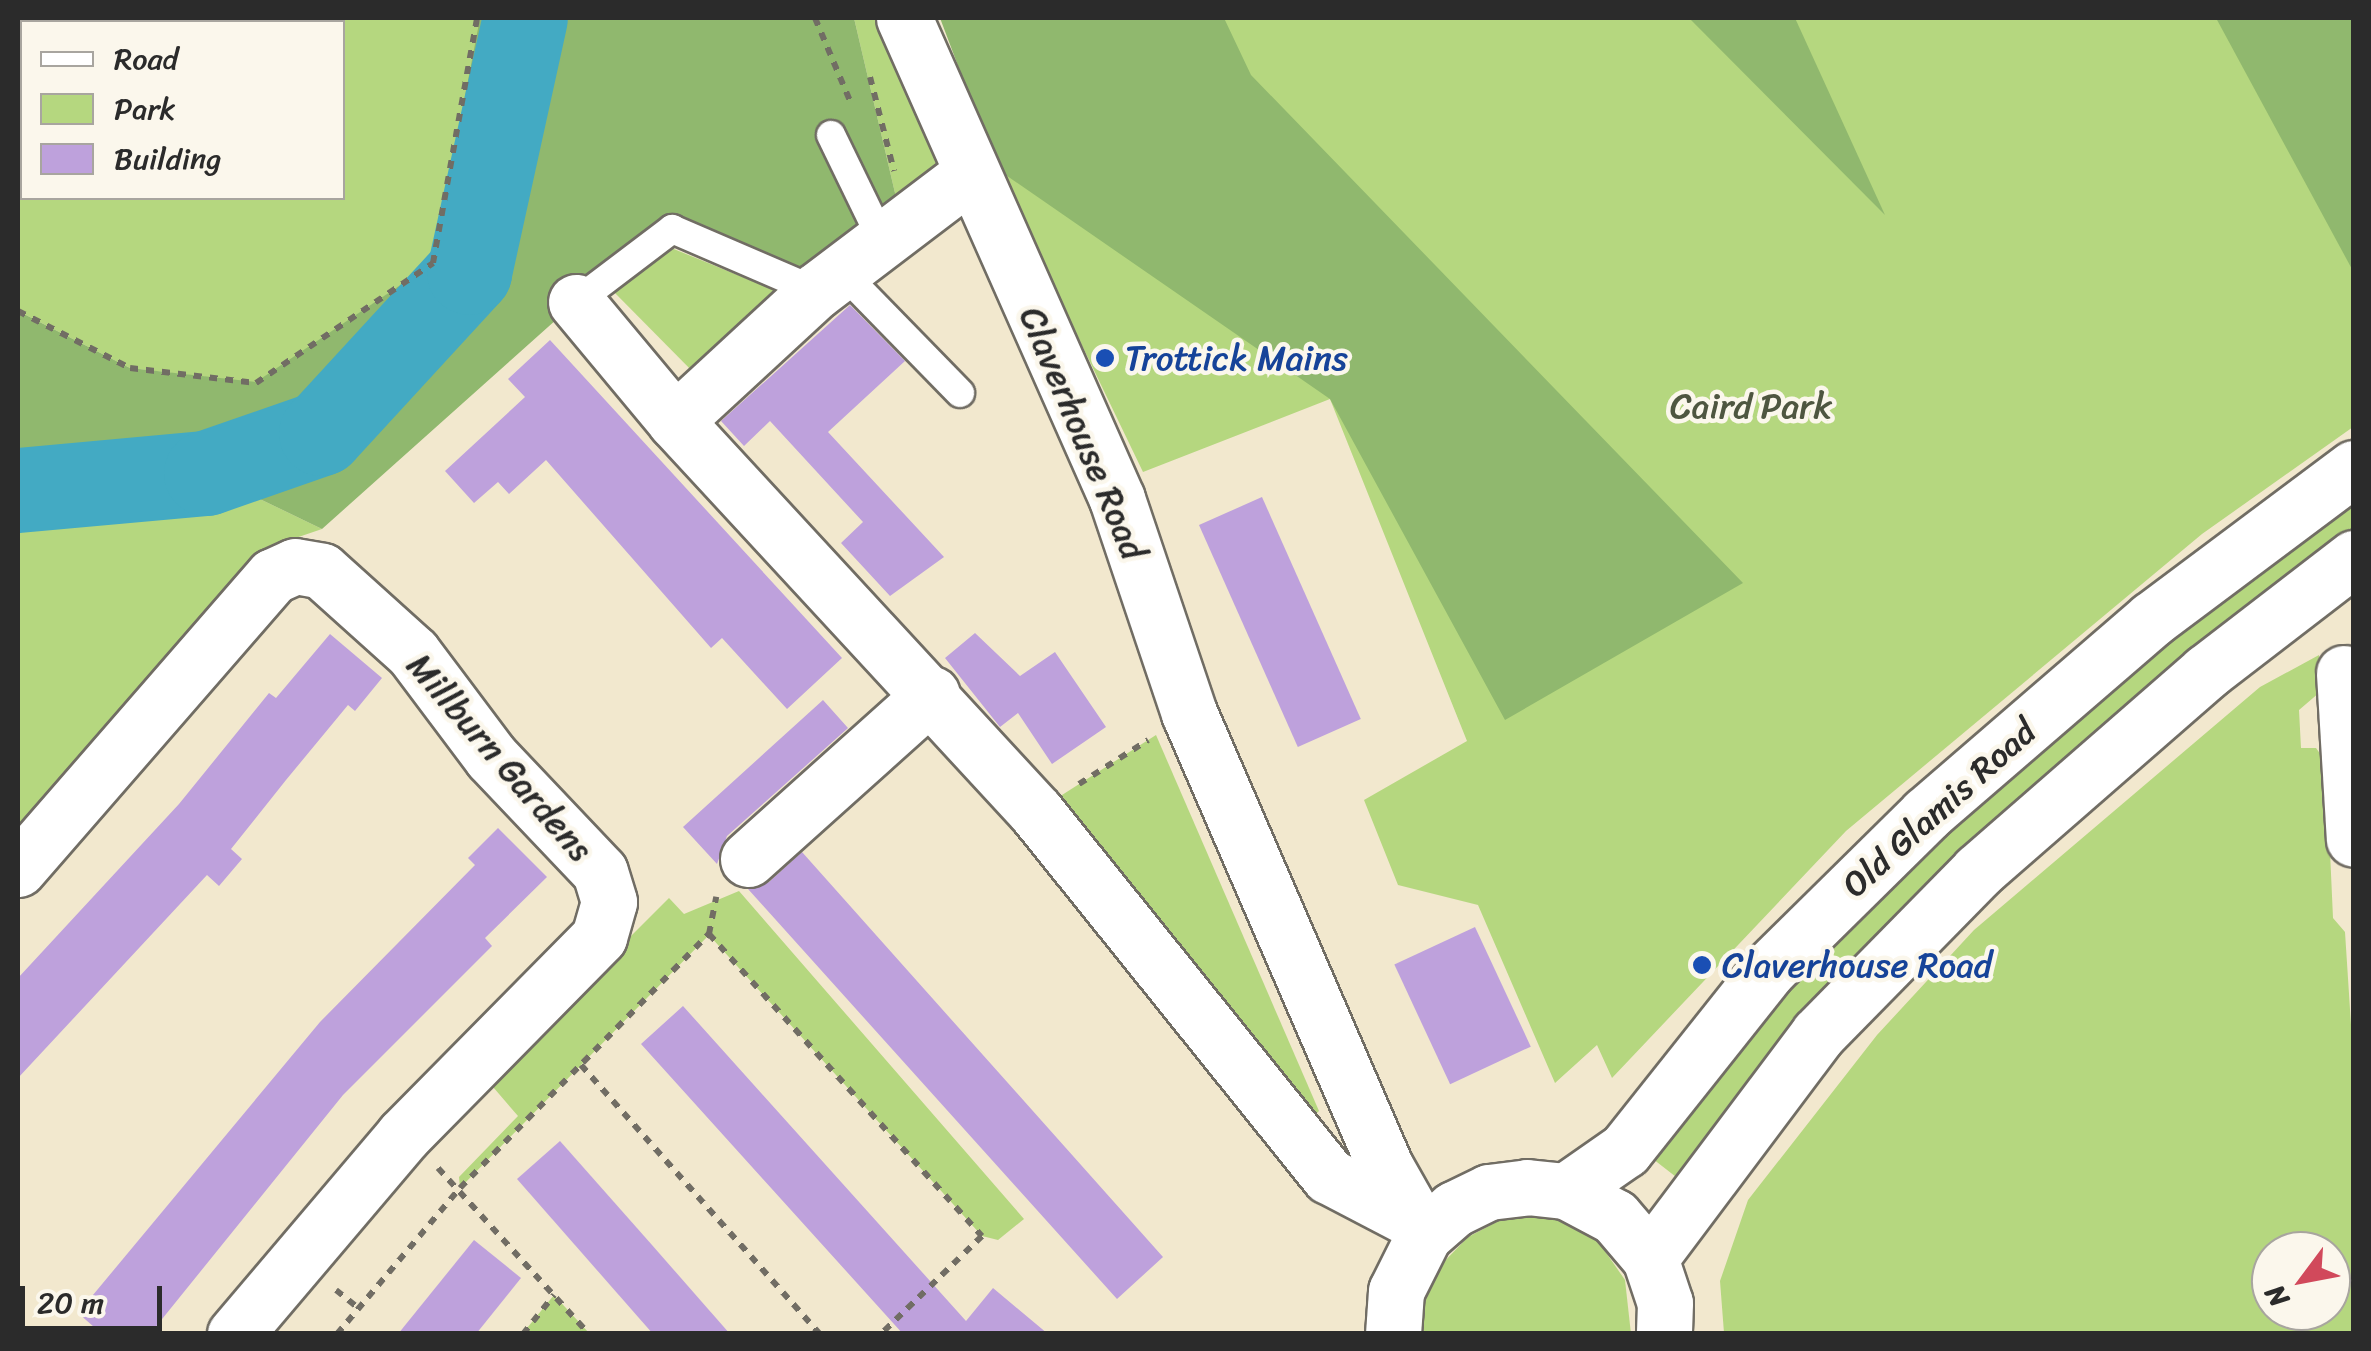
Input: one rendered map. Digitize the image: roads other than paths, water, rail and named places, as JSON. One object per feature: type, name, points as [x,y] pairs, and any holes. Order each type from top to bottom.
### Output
[{"type":"street","name":"Claverhouse Road","points":[[904,18],[1117,498],[1188,713],[1385,1166],[1421,1228]]},
{"type":"street","points":[[675,421],[861,258],[970,174]]},
{"type":"street","points":[[576,302],[675,421],[932,694],[1036,812],[1329,1176],[1421,1228]]},
{"type":"street","name":"Old Glamis Road","points":[[1566,1192],[1625,1150],[1768,970],[1926,814],[2152,620],[2354,468]]},
{"type":"street","name":"Old Glamis Road","points":[[1650,1258],[1818,1034],[1978,871],[2206,672],[2354,558]]},
{"type":"street","name":"Millburn Gardens","points":[[18,869],[272,576],[295,566],[322,571],[413,653],[492,757],[600,872],[609,902],[599,937],[403,1136],[235,1334]]},
{"type":"street","points":[[748,859],[932,694]]},
{"type":"street","points":[[2332,708],[2354,839]]},
{"type":"street","points":[[1393,1334],[1396,1290],[1421,1228],[1489,1192],[1527,1187],[1566,1192],[1615,1217],[1650,1258],[1665,1303],[1664,1334]]},
{"type":"lane","points":[[831,135],[861,258],[960,394]]},
{"type":"lane","points":[[576,302],[672,229],[861,258]]},
{"type":"waterway","points":[[18,490],[206,473],[321,433],[469,272],[525,18]]},
{"type":"place","name":"Trottick Mains","points":[[1105,358]]},
{"type":"place","name":"Claverhouse Road","points":[[1702,965]]},
{"type":"park label","name":"Caird Park","points":[[1751,406]]}]
